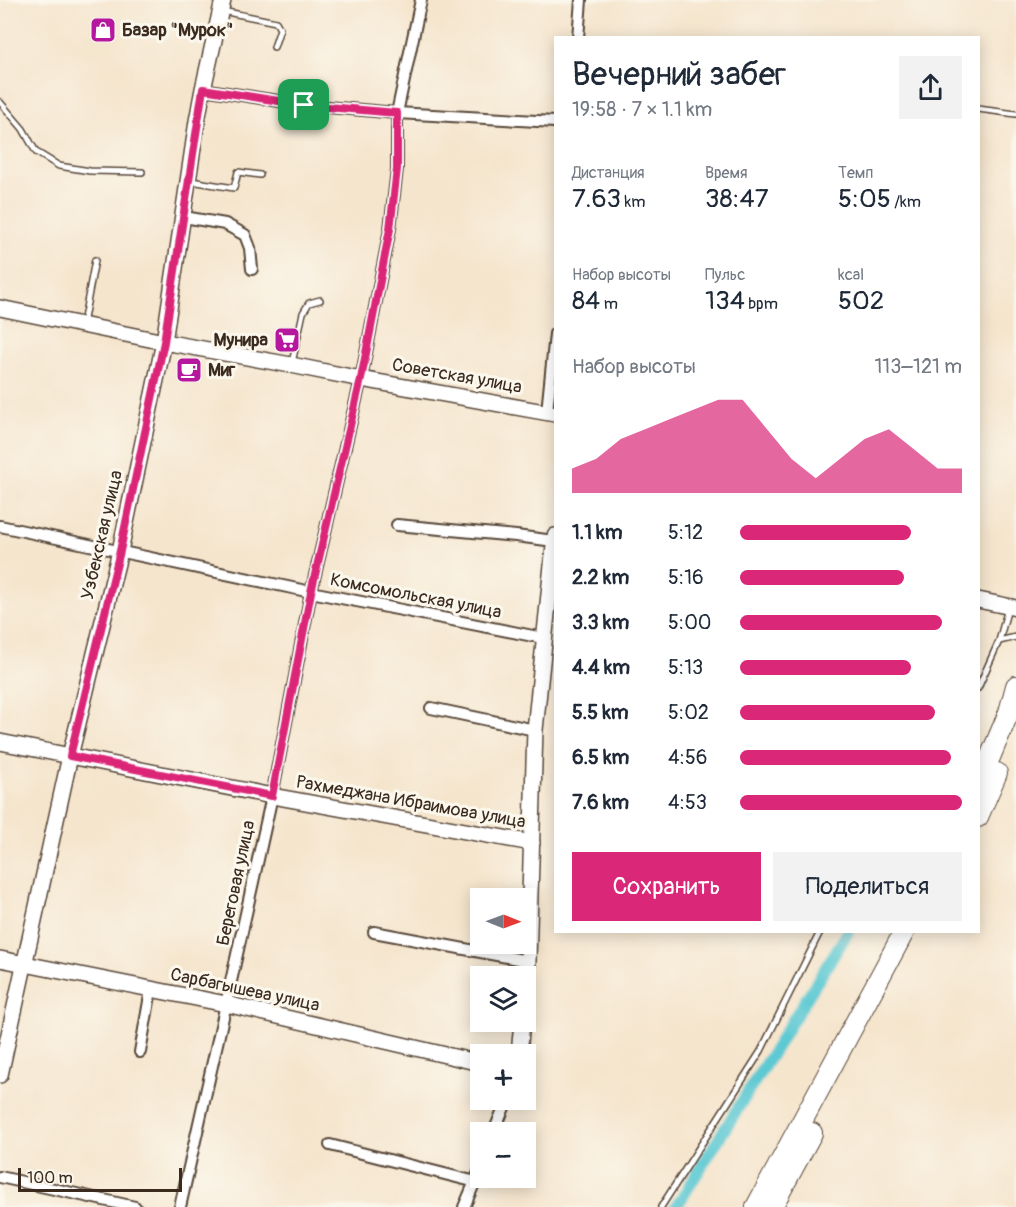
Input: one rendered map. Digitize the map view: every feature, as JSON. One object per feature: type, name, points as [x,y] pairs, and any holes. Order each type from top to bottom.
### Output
[{"type":"highway","points":[[980,781],[1009,712],[1016,686]]},
{"type":"highway","points":[[980,812],[1016,725]]},
{"type":"highway","points":[[756,1207],[903,933]]},
{"type":"highway","points":[[772,1207],[918,933]]},
{"type":"street","name":"Береговая улица","points":[[180,1207],[272,796],[311,592],[361,379],[390,229],[397,169],[397,113],[421,0]]},
{"type":"street","points":[[578,36],[581,0]]},
{"type":"street","name":"Узбекская улица","points":[[0,1075],[70,756],[120,551],[164,342],[203,89],[222,6]]},
{"type":"street","points":[[203,89],[304,105],[554,122]]},
{"type":"street","points":[[184,217],[225,224],[245,235],[250,248],[252,269]]},
{"type":"street","name":"Советская улица","points":[[0,308],[164,342],[551,413]]},
{"type":"street","points":[[551,413],[554,354]]},
{"type":"street","points":[[397,525],[554,538],[535,730],[528,966]]},
{"type":"street","name":"Комсомольская улица","points":[[0,526],[311,592],[543,638]]},
{"type":"street","points":[[980,600],[1012,608]]},
{"type":"street","points":[[431,708],[535,730]]},
{"type":"street","name":"Рахмеджана Ибраимова улица","points":[[0,742],[272,796],[532,843]]},
{"type":"street","points":[[374,932],[528,961]]},
{"type":"street","name":"Сарбагышева улица","points":[[0,959],[226,1004],[470,1061]]},
{"type":"street","points":[[140,1052],[151,990]]},
{"type":"street","points":[[330,1145],[470,1180]]},
{"type":"street","points":[[0,1178],[135,1207]]},
{"type":"street","points":[[464,1207],[473,1188]]},
{"type":"lane","points":[[222,6],[276,22],[280,29],[274,47]]},
{"type":"lane","points":[[0,102],[23,129],[36,152],[60,166],[90,171],[142,172]]},
{"type":"lane","points":[[980,109],[1016,114]]},
{"type":"lane","points":[[189,181],[234,188],[238,172],[260,175]]},
{"type":"lane","points":[[83,325],[95,260]]},
{"type":"lane","points":[[291,365],[303,313],[309,303],[320,300]]},
{"type":"lane","points":[[980,684],[1012,608]]},
{"type":"lane","points":[[999,641],[1016,637]]},
{"type":"lane","points":[[661,1207],[761,1051],[820,933]]},
{"type":"waterway","points":[[676,1207],[847,933]]},
{"type":"place","name":"Базар \"Мурок\"","points":[[103,30]]},
{"type":"place","name":"Мунира","points":[[287,340]]},
{"type":"place","name":"Миг","points":[[189,370]]},
{"type":"route","points":[[203,89],[304,105],[397,113],[397,169],[390,229],[361,379],[311,592],[272,796],[70,756],[120,551],[164,342],[203,89]]}]
